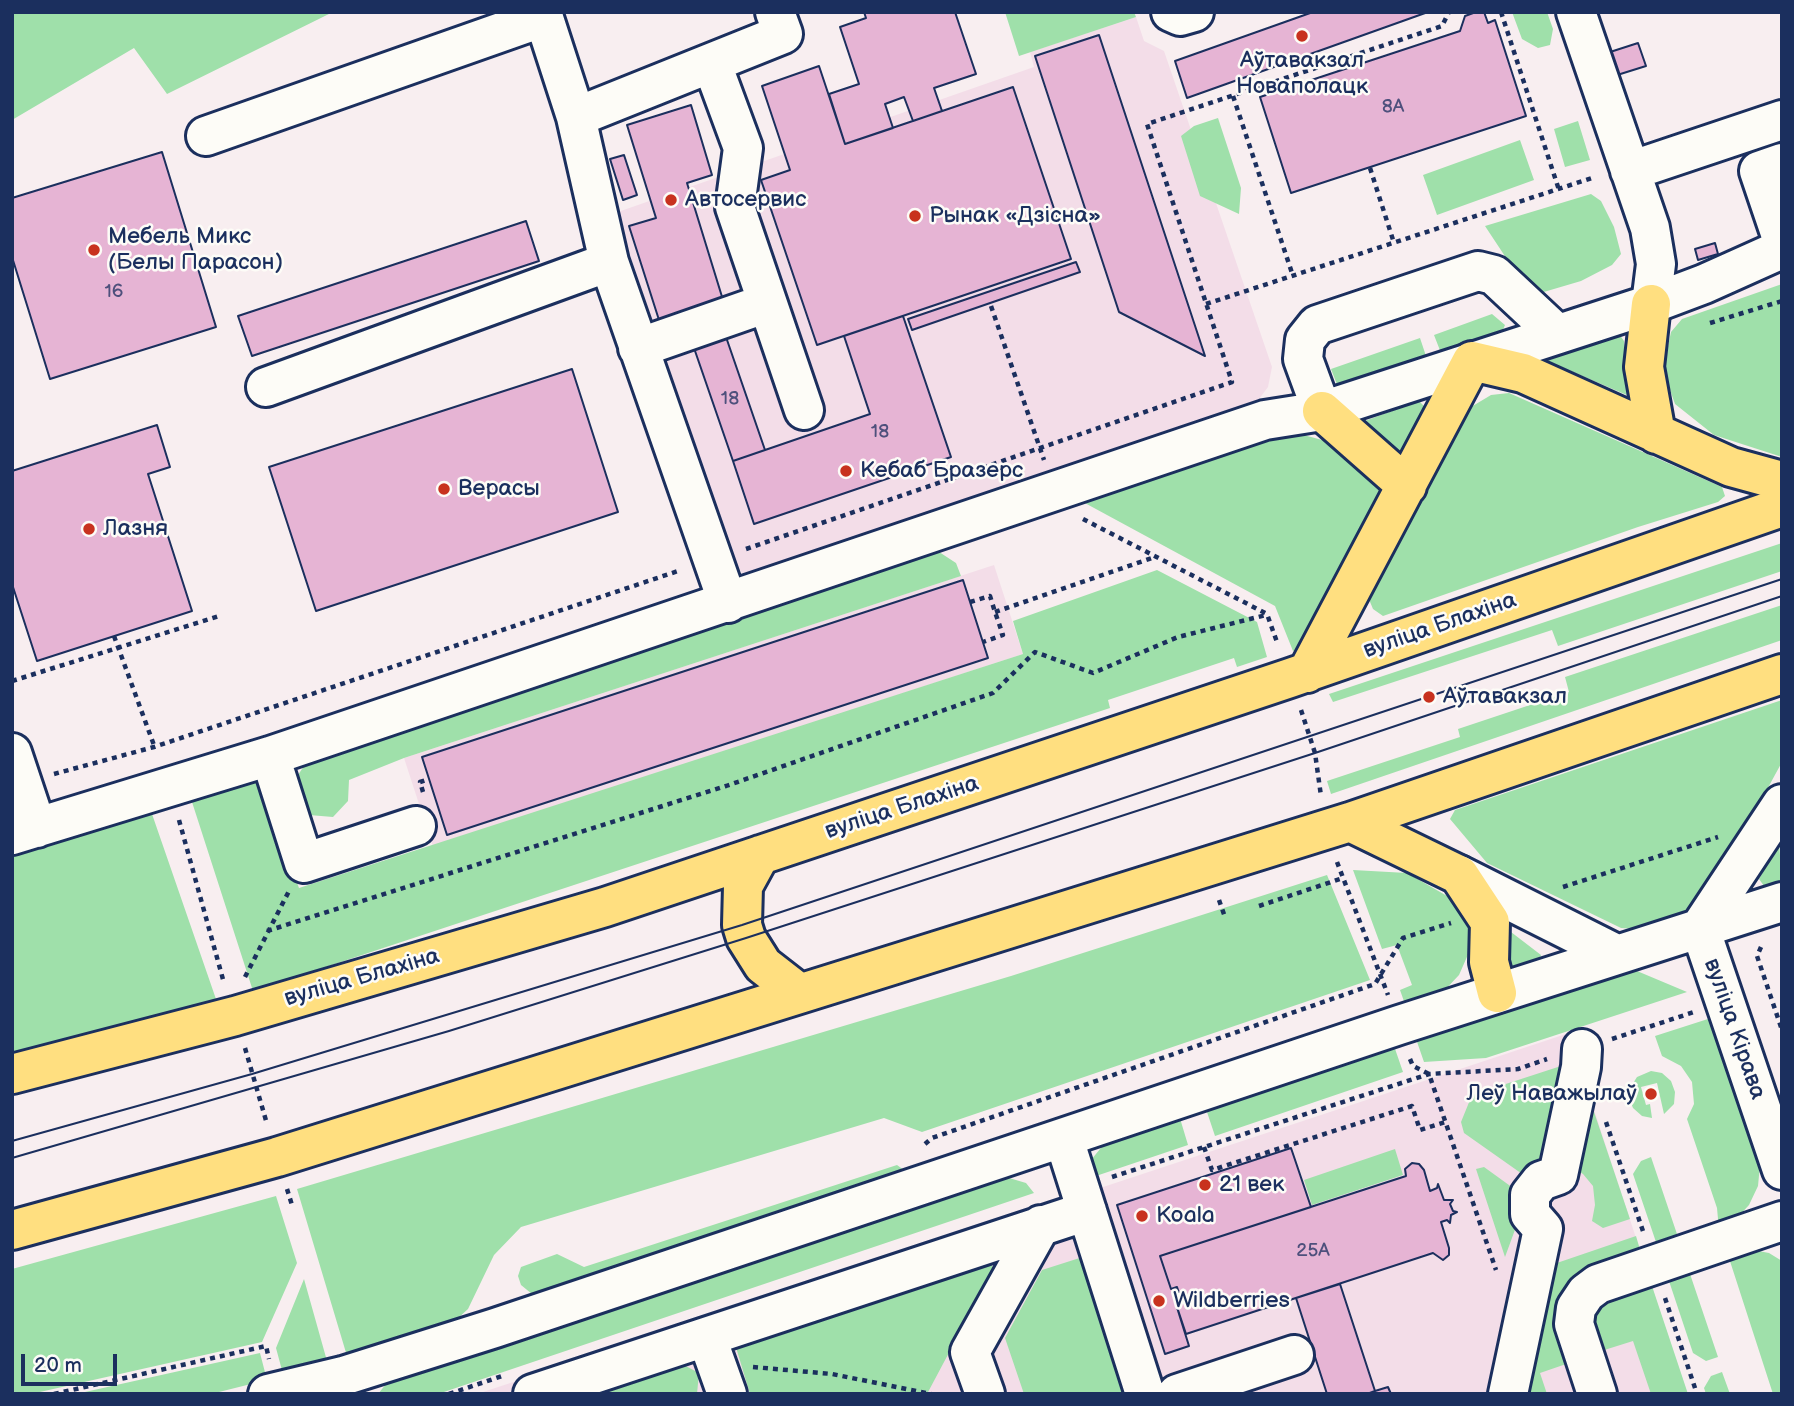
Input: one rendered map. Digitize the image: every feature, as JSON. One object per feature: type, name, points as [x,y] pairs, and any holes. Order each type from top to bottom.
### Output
[{"type":"main road","points":[[1651,303],[1644,367],[1656,434]]},
{"type":"main road","points":[[1307,673],[1472,361],[1523,373],[1731,467],[1782,481]]},
{"type":"main road","points":[[1322,411],[1407,486]]},
{"type":"main road","name":"вуліца Блахіна","points":[[12,1073],[235,1016],[605,907],[1307,673],[1782,507]]},
{"type":"main road","points":[[12,1230],[277,1157],[1350,822],[1782,674]]},
{"type":"main road","points":[[1350,822],[1459,876],[1498,907],[1490,922],[1489,962],[1497,993]]},
{"type":"main road","points":[[760,855],[743,886],[742,925],[746,938],[763,964],[799,993]]},
{"type":"street","points":[[576,117],[783,34],[775,12]]},
{"type":"street","points":[[1171,12],[1180,16],[1194,12]]},
{"type":"street","points":[[1576,12],[1650,228],[1656,264],[1651,303]]},
{"type":"street","points":[[206,136],[543,15],[576,117],[609,262],[728,603]]},
{"type":"street","points":[[712,64],[743,148],[735,207],[804,410]]},
{"type":"street","points":[[1630,171],[1782,120]]},
{"type":"street","points":[[1782,163],[1759,171],[1782,239]]},
{"type":"street","points":[[17,768],[24,832],[270,756],[1265,420],[1322,411],[1651,303],[1704,284],[1782,249]]},
{"type":"street","points":[[266,387],[609,262]]},
{"type":"street","points":[[1322,411],[1303,359],[1305,340],[1317,325],[1478,271],[1494,275],[1556,333]]},
{"type":"street","points":[[638,348],[767,303]]},
{"type":"street","points":[[270,756],[304,863],[415,826]]},
{"type":"street","points":[[1700,928],[1782,804]]},
{"type":"street","points":[[268,1394],[346,1385],[1497,993],[1782,902]]},
{"type":"street","points":[[1498,907],[1616,954]]},
{"type":"street","name":"вуліца Кірава","points":[[1700,928],[1782,1170]]},
{"type":"street","points":[[1508,1394],[1543,1229],[1530,1214],[1530,1195],[1541,1181],[1558,1175],[1581,1067],[1582,1049]]},
{"type":"street","points":[[1064,1139],[1146,1394]]},
{"type":"street","points":[[546,1392],[717,1365],[1041,1225],[1087,1211]]},
{"type":"street","points":[[1597,1394],[1574,1324],[1576,1308],[1586,1293],[1598,1284],[1782,1221]]},
{"type":"street","points":[[985,1394],[970,1352],[1041,1225]]},
{"type":"street","points":[[1191,1392],[1293,1355]]},
{"type":"path","points":[[17,768],[155,747],[1232,382],[1147,124],[1442,26],[1449,12]]},
{"type":"path","points":[[1501,12],[1559,190]]},
{"type":"path","points":[[1335,61],[1338,71]]},
{"type":"path","points":[[1233,96],[1293,276]]},
{"type":"path","points":[[1370,168],[1394,243]]},
{"type":"path","points":[[1206,304],[1600,176],[1630,171]]},
{"type":"path","points":[[995,612],[1156,556]]},
{"type":"path","points":[[970,602],[990,596],[1003,635],[983,642]]},
{"type":"path","points":[[267,931],[726,786],[993,693],[1035,652],[1093,673],[1178,637],[1267,614]]},
{"type":"path","points":[[12,681],[219,616]]},
{"type":"path","points":[[920,1150],[932,1138],[1375,984],[1403,938],[1720,836]]},
{"type":"path","points":[[292,1205],[226,987],[245,978],[304,863]]},
{"type":"path","points":[[1259,906],[1343,878]]},
{"type":"path","points":[[1764,937],[1757,956],[1782,1030]]},
{"type":"path","points":[[1413,1066],[1429,1074],[1498,1273]]},
{"type":"path","points":[[1204,1147],[1212,1170],[1412,1106],[1420,1130],[1446,1122]]},
{"type":"path","points":[[1603,1112],[1697,1394]]},
{"type":"path","points":[[54,1394],[266,1346]]},
{"type":"path","points":[[717,1365],[832,1374],[931,1394]]},
{"type":"shaded area","points":[[1136,17],[1144,41],[1164,51],[1272,367],[1268,387],[1253,407],[761,578],[742,573],[729,558],[615,213],[1034,67],[1030,52]]},
{"type":"shaded area","points":[[994,565],[1023,654],[433,847],[404,758]]},
{"type":"shaded area","points":[[1569,1033],[1687,1394],[477,1394]]},
{"type":"green space","points":[[12,12],[333,12],[167,94],[134,48],[12,120]]},
{"type":"green space","points":[[1005,12],[1134,12],[1136,17],[1019,56]]},
{"type":"green space","points":[[1512,12],[1547,12],[1553,29],[1550,45],[1538,48],[1522,39]]},
{"type":"green space","points":[[1218,118],[1241,188],[1239,214],[1200,196],[1181,136],[1194,126]]},
{"type":"green space","points":[[1578,121],[1590,160],[1565,167],[1554,129]]},
{"type":"green space","points":[[1520,140],[1534,180],[1437,215],[1423,175]]},
{"type":"green space","points":[[1591,194],[1601,201],[1614,227],[1621,254],[1612,265],[1581,281],[1537,294],[1522,282],[1485,226]]},
{"type":"green space","points":[[1782,284],[1782,457],[1714,435],[1675,404],[1663,370],[1671,332],[1682,319]]},
{"type":"green space","points":[[1492,314],[1505,325],[1502,332],[1441,353],[1434,335]]},
{"type":"green space","points":[[1619,334],[1624,341],[1629,396],[1538,357]]},
{"type":"green space","points":[[1420,338],[1426,356],[1338,387],[1331,369]]},
{"type":"green space","points":[[1509,393],[1722,487],[1725,496],[1718,502],[1638,527],[1383,616],[1373,609],[1368,597],[1471,407],[1491,395]]},
{"type":"green space","points":[[1419,401],[1424,406],[1400,455],[1362,422]]},
{"type":"green space","points":[[1272,433],[1296,433],[1326,441],[1388,483],[1302,648],[1293,651],[1275,606],[1083,502]]},
{"type":"green space","points":[[1782,543],[1782,571],[1558,646],[1552,630],[1333,702],[1329,694]]},
{"type":"green space","points":[[933,548],[956,563],[961,576],[404,758],[349,780],[348,801],[333,817],[309,815],[294,781],[306,763]]},
{"type":"green space","points":[[1157,570],[1257,622],[1267,657],[1237,667],[1234,658],[1108,700],[1110,708],[253,991],[192,802],[260,780],[299,888],[1023,654],[1013,621]]},
{"type":"green space","points":[[1782,605],[1782,640],[1331,794],[1327,781],[1460,737],[1458,729],[1569,692],[1565,677]]},
{"type":"green space","points":[[1782,700],[1782,762],[1740,839],[1696,903],[1675,919],[1649,930],[1621,928],[1487,863],[1450,819],[1455,810]]},
{"type":"green space","points":[[152,814],[217,1002],[12,1053],[12,853]]},
{"type":"green space","points":[[1779,843],[1782,880],[1764,886],[1759,879]]},
{"type":"green space","points":[[1353,870],[1407,873],[1454,900],[1468,926],[1470,950],[1459,975],[1442,993],[1406,1007],[1400,990],[1412,985],[1397,945],[1382,949]]},
{"type":"green space","points":[[1327,875],[1370,980],[922,1132],[884,1118],[521,1227],[494,1255],[468,1309],[456,1320],[347,1356],[297,1189],[1011,976]]},
{"type":"green space","points":[[1511,932],[1541,955],[1538,964],[1509,974],[1504,966]]},
{"type":"green space","points":[[1606,971],[1637,971],[1687,992],[1486,1058],[1424,1062],[1415,1036]]},
{"type":"green space","points":[[1711,1018],[1760,1165],[1758,1186],[1749,1205],[1736,1219],[1719,1230],[1717,1208],[1687,1119],[1694,1104],[1692,1082],[1681,1066],[1662,1056],[1655,1036]]},
{"type":"green space","points":[[1393,1043],[1403,1072],[1215,1136],[1205,1106]]},
{"type":"green space","points":[[1561,1066],[1569,1087],[1551,1164],[1525,1176],[1464,1133],[1461,1122],[1472,1095]]},
{"type":"green space","points":[[1651,1071],[1662,1073],[1671,1081],[1675,1092],[1674,1104],[1664,1114],[1657,1083],[1641,1087],[1646,1105],[1650,1104],[1652,1118],[1642,1116],[1633,1108],[1629,1098],[1630,1088],[1637,1077]]},
{"type":"green space","points":[[1585,1085],[1630,1219],[1603,1228],[1592,1221],[1595,1205],[1593,1186],[1583,1174],[1568,1164]]},
{"type":"green space","points":[[1179,1115],[1188,1145],[1087,1179],[1087,1165],[1109,1138]]},
{"type":"green space","points":[[1395,1149],[1403,1175],[1312,1205],[1304,1180]]},
{"type":"green space","points":[[1651,1157],[1679,1240],[1658,1248],[1633,1174],[1641,1161]]},
{"type":"green space","points":[[897,1165],[912,1176],[547,1296],[532,1294],[521,1285],[518,1276],[521,1267],[557,1254],[584,1267]]},
{"type":"green space","points":[[1484,1167],[1520,1193],[1516,1227],[1505,1257],[1476,1169]]},
{"type":"green space","points":[[999,1175],[1026,1183],[1034,1193],[438,1394],[378,1394],[390,1379]]},
{"type":"green space","points":[[276,1196],[297,1263],[262,1342],[31,1394],[12,1394],[12,1269]]},
{"type":"green space","points":[[1636,1236],[1641,1253],[1590,1271],[1572,1362],[1540,1373],[1547,1394],[1526,1394],[1551,1265]]},
{"type":"green space","points":[[1748,1249],[1769,1253],[1782,1261],[1782,1394],[1773,1394],[1728,1255]]},
{"type":"green space","points":[[1089,1255],[1135,1394],[1024,1394],[1005,1338],[1042,1270]]},
{"type":"green space","points":[[988,1261],[994,1268],[927,1394],[750,1394],[735,1344]]},
{"type":"green space","points":[[1688,1268],[1718,1357],[1706,1361],[1693,1353],[1667,1275]]},
{"type":"green space","points":[[304,1279],[327,1361],[283,1374],[276,1348]]},
{"type":"green space","points":[[1650,1280],[1688,1394],[1651,1394],[1633,1341],[1598,1352],[1590,1314],[1596,1303]]},
{"type":"green space","points":[[260,1353],[267,1380],[211,1394],[76,1394]]},
{"type":"green space","points":[[680,1363],[699,1373],[697,1394],[583,1394]]},
{"type":"green space","points":[[1722,1372],[1730,1394],[1706,1394],[1704,1388],[1711,1376]]},
{"type":"building","points":[[864,12],[955,12],[976,74],[934,88],[942,111],[913,121],[904,97],[885,104],[893,128],[845,144],[829,94],[859,84],[840,27],[866,18]]},
{"type":"building","name":"Аўтавакзал Новаполацк","points":[[1313,12],[1428,12],[1187,98],[1175,61]]},
{"type":"building","name":"Аўтавакзал Новаполацк","points":[[1484,12],[1488,23],[1495,20],[1526,116],[1291,193],[1260,97],[1460,31],[1465,16]]},
{"type":"building","points":[[1099,35],[1205,356],[1119,312],[1035,56]]},
{"type":"building","points":[[1638,43],[1646,66],[1614,76],[1607,53]]},
{"type":"building","name":"Рынак «Дзісна»","points":[[819,66],[845,144],[1013,87],[1071,259],[817,345],[761,180],[790,170],[762,86]]},
{"type":"building","name":"Автосервис","points":[[691,105],[712,175],[687,183],[723,300],[659,320],[629,226],[656,218],[627,125]]},
{"type":"building","points":[[162,152],[216,327],[50,379],[12,257],[12,198]]},
{"type":"building","points":[[624,155],[637,195],[623,200],[610,159]]},
{"type":"building","points":[[526,221],[539,261],[252,356],[238,316]]},
{"type":"building","points":[[1715,243],[1718,254],[1698,260],[1695,249]]},
{"type":"building","points":[[1076,262],[1080,272],[912,330],[908,319]]},
{"type":"building","points":[[903,316],[951,457],[754,524],[733,461],[870,414],[844,336]]},
{"type":"building","points":[[726,337],[765,450],[733,461],[694,348]]},
{"type":"building","name":"Верасы","points":[[572,369],[618,512],[316,611],[269,467]]},
{"type":"building","name":"Лазня","points":[[157,425],[170,467],[148,474],[192,611],[37,661],[12,584],[12,471]]},
{"type":"building","points":[[963,580],[988,658],[447,835],[422,757]]},
{"type":"building","points":[[1291,1148],[1311,1207],[1160,1256],[1171,1289],[1177,1287],[1181,1299],[1175,1301],[1189,1346],[1165,1354],[1117,1205]]},
{"type":"building","points":[[1412,1163],[1419,1164],[1424,1170],[1430,1191],[1437,1188],[1438,1184],[1444,1200],[1453,1200],[1450,1204],[1453,1211],[1457,1212],[1451,1215],[1450,1223],[1447,1220],[1441,1222],[1449,1248],[1449,1255],[1443,1260],[1433,1253],[1186,1334],[1175,1301],[1181,1299],[1177,1287],[1171,1289],[1160,1256],[1406,1176],[1405,1169]]},
{"type":"building","points":[[1340,1284],[1375,1391],[1367,1394],[1327,1394],[1296,1298]]},
{"type":"building","points":[[1388,1387],[1391,1394],[1367,1394],[1375,1391]]},
{"type":"tram line","points":[[12,1141],[252,1074],[742,925],[1782,579]]},
{"type":"tram line","points":[[12,1158],[449,1031],[746,938],[1315,753],[1782,596]]},
{"type":"place","name":"Аўтавакзал Новаполацк","points":[[1302,36]]},
{"type":"place","name":"Автосервис","points":[[671,200]]},
{"type":"place","name":"Рынак «Дзісна»","points":[[915,216]]},
{"type":"place","name":"Мебель Микс (Белы Парасон)","points":[[94,250]]},
{"type":"place","name":"Кебаб Бразерс","points":[[846,471]]},
{"type":"place","name":"Верасы","points":[[444,489]]},
{"type":"place","name":"Лазня","points":[[89,529]]},
{"type":"place","name":"Аўтавакзал","points":[[1429,697]]},
{"type":"place","name":"Леў Наважылаў","points":[[1651,1094]]},
{"type":"place","name":"21 век","points":[[1205,1185]]},
{"type":"place","name":"Koala","points":[[1142,1216]]},
{"type":"place","name":"Wildberries","points":[[1159,1301]]}]
